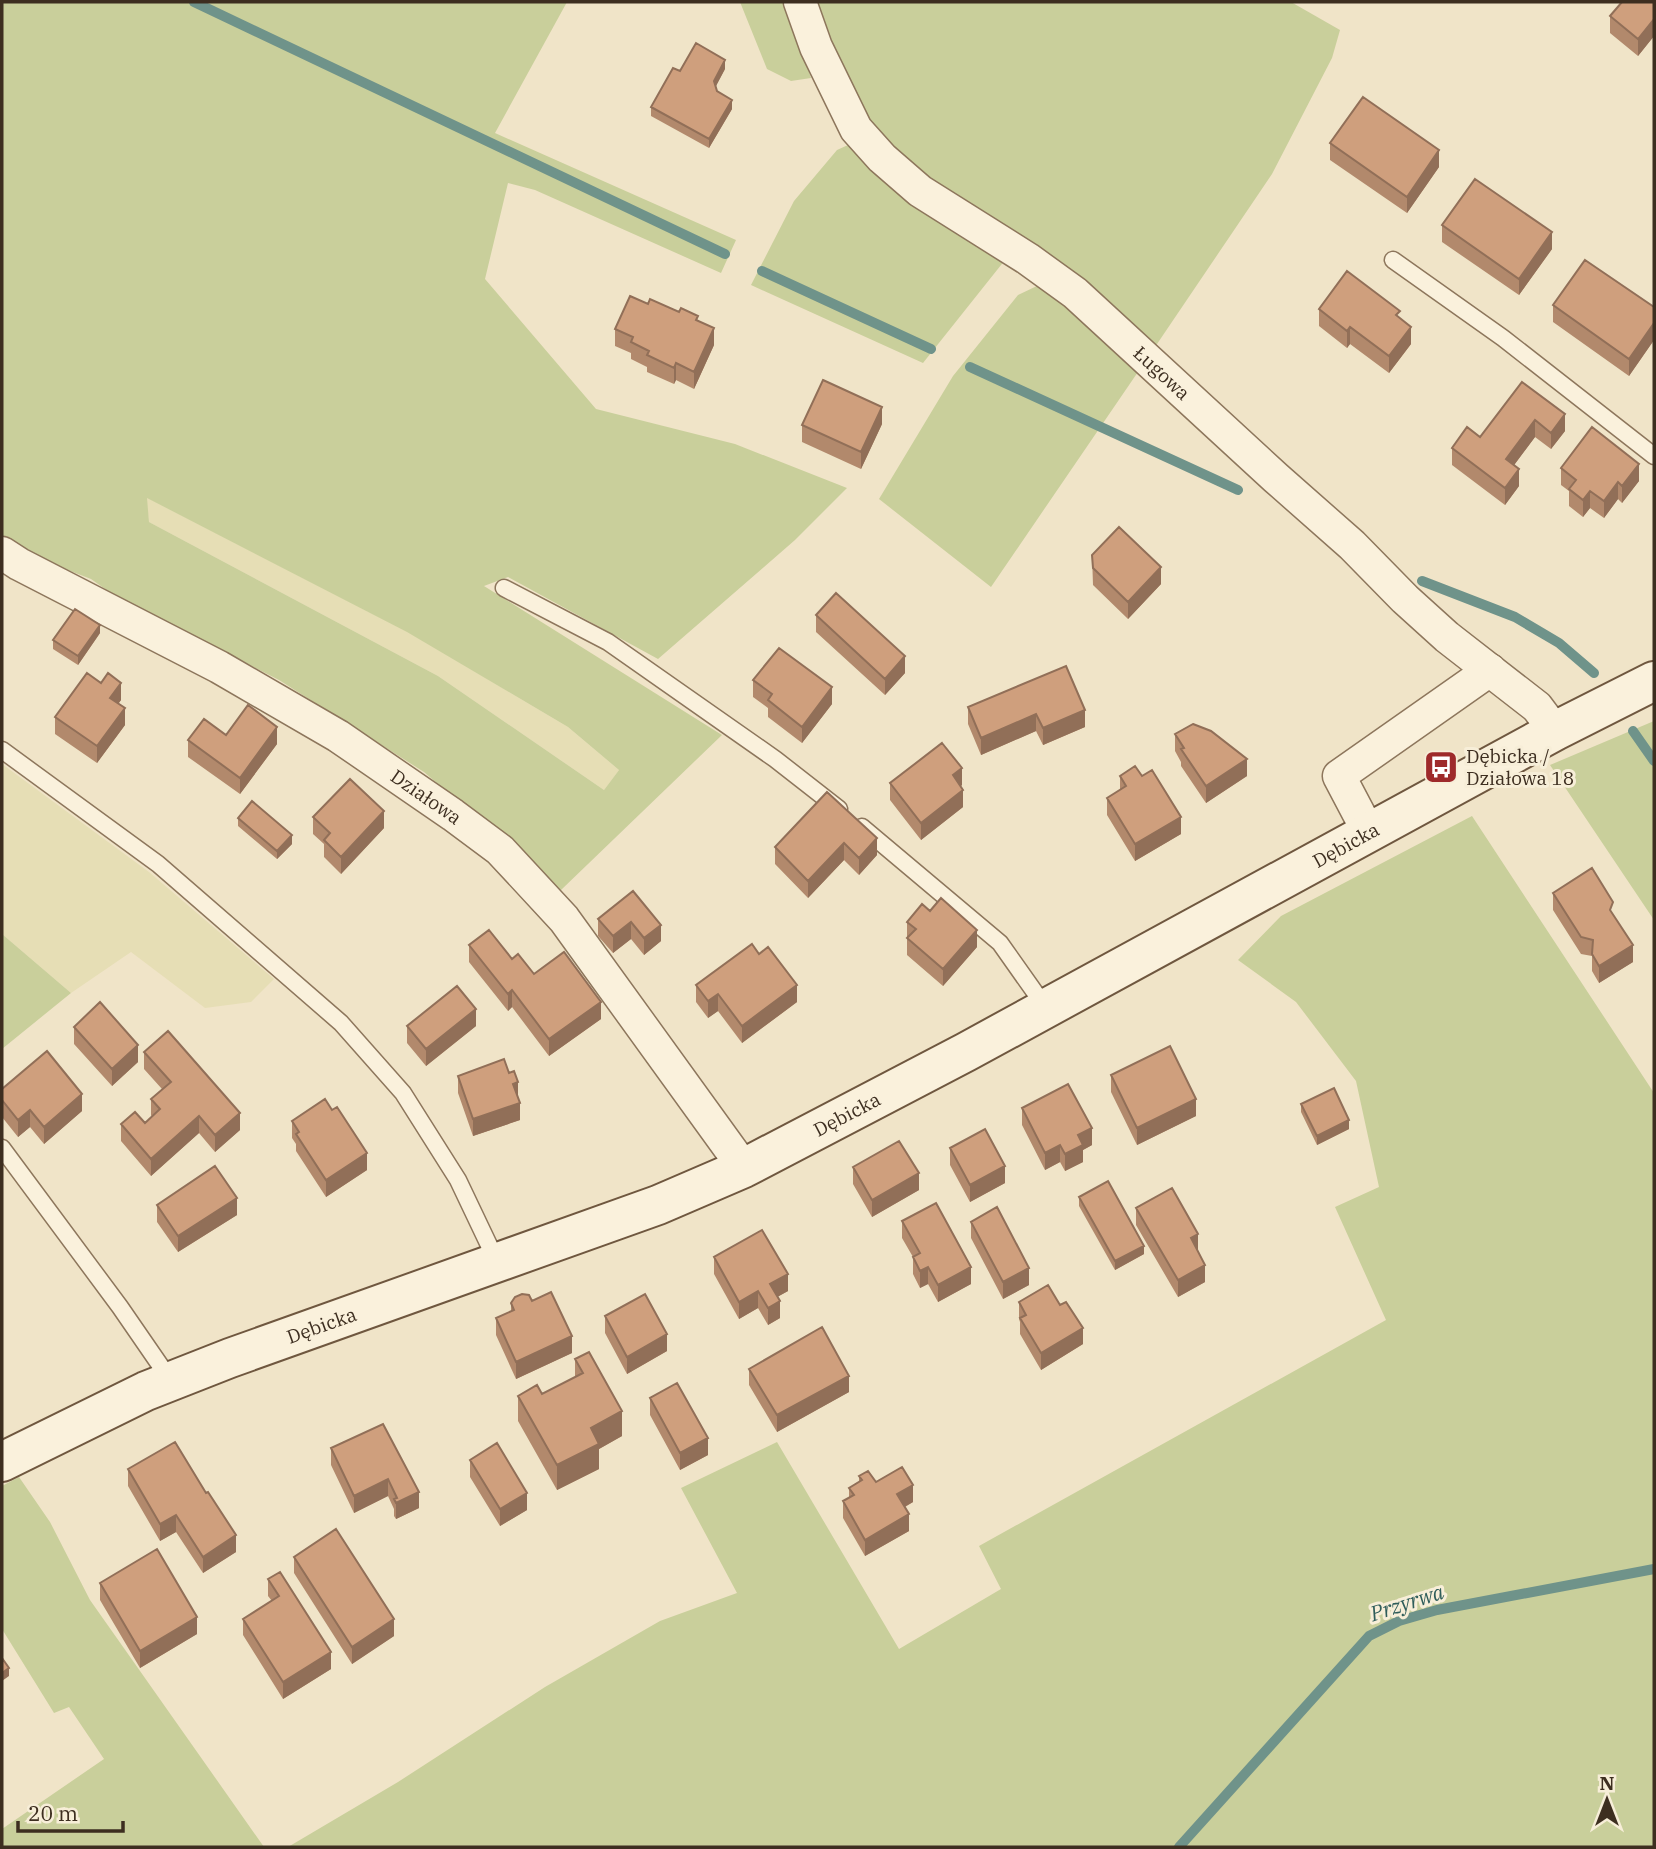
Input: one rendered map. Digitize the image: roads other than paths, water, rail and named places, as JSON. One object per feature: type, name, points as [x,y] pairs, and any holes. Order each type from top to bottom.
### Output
[{"type":"street","name":"Ługowa","points":[[800,2],[816,47],[856,128],[882,158],[920,191],[1028,258],[1075,293],[1352,545],[1405,599],[1537,707],[1555,731]]},
{"type":"street","name":"Działowa","points":[[2,553],[219,667],[338,736],[499,850],[564,919],[744,1168]]},
{"type":"street","points":[[1368,832],[1339,776],[1490,670]]},
{"type":"street","name":"Dębicka","points":[[2,1462],[171,1381],[658,1205],[744,1168],[1046,1008],[1555,731],[1654,681]]},
{"type":"lane","points":[[1394,260],[1503,338],[1654,456]]},
{"type":"lane","points":[[504,588],[608,642],[775,759],[896,854],[1000,943],[1046,1008]]},
{"type":"lane","points":[[2,750],[158,864],[341,1023],[403,1093],[458,1180],[496,1262]]},
{"type":"lane","points":[[2,1148],[120,1307],[171,1381]]},
{"type":"waterway","points":[[194,2],[725,254]]},
{"type":"waterway","points":[[762,271],[931,349]]},
{"type":"waterway","points":[[970,367],[1238,490]]},
{"type":"waterway","points":[[1422,581],[1515,617],[1559,643],[1594,673]]},
{"type":"waterway","points":[[1633,731],[1654,761]]},
{"type":"waterway","name":"Przyrwa","points":[[1179,1847],[1369,1636],[1399,1621],[1437,1610],[1654,1569]]},
{"type":"place","name":"Dębicka / Działowa 18","points":[[1441,767]]}]
